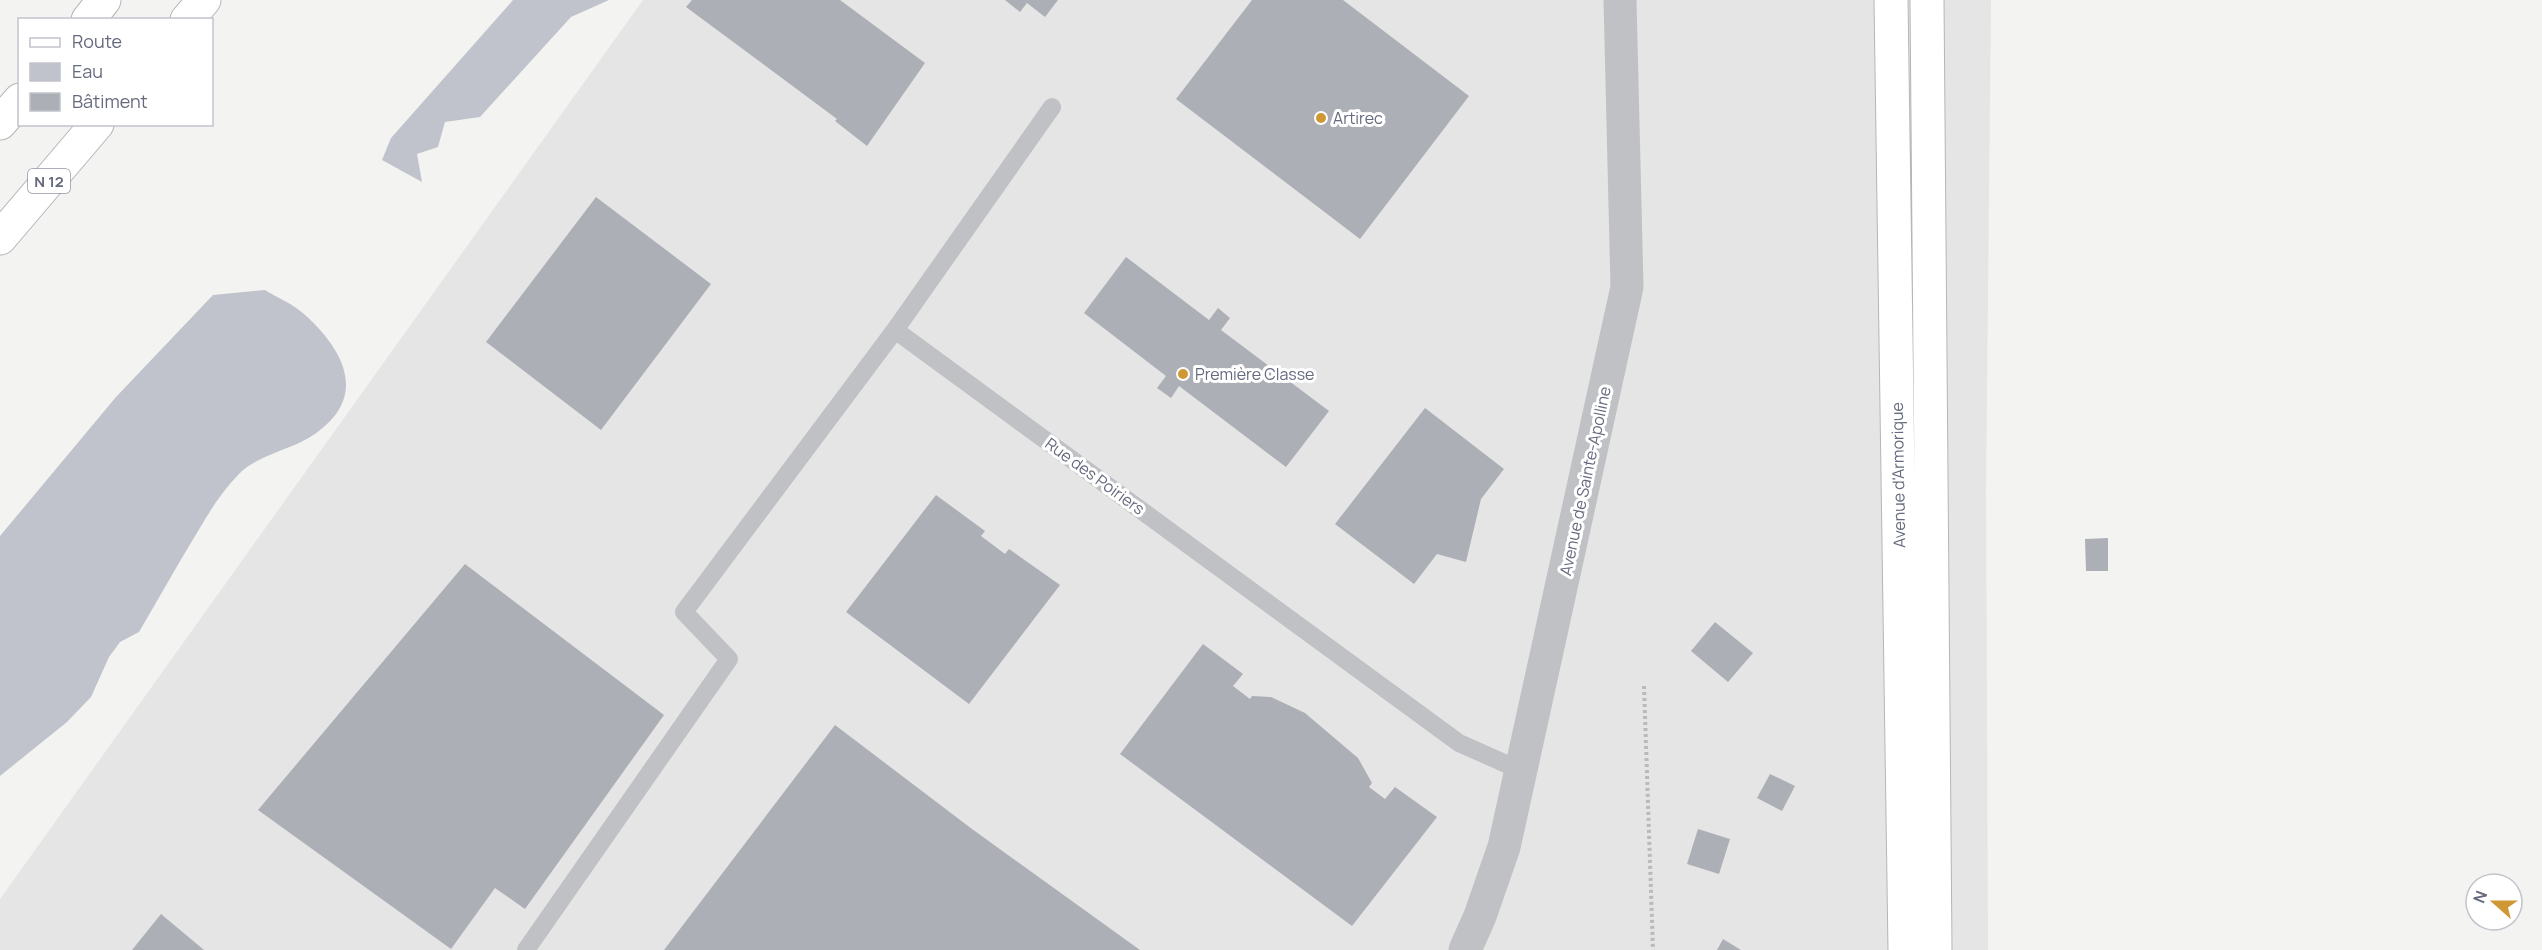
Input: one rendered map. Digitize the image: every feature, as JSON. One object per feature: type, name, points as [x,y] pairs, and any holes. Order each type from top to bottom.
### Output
[{"type":"main road","points":[[90,18],[104,0]]},
{"type":"main road","points":[[189,18],[204,0]]},
{"type":"main road","name":"Avenue d'Armorique","points":[[1892,0],[1905,950]]},
{"type":"main road","name":"Avenue d'Armorique","points":[[1927,0],[1935,950]]},
{"type":"main road","points":[[0,123],[18,102]]},
{"type":"main road","name":"N 12","points":[[0,238],[96,126]]},
{"type":"street","name":"Avenue de Sainte-Apolline","points":[[1465,950],[1480,916],[1504,847],[1627,287],[1620,0]]},
{"type":"lane","points":[[526,950],[729,658],[684,612],[895,330],[1052,107]]},
{"type":"lane","name":"Rue des Poiriers","points":[[895,330],[1459,743],[1522,771]]},
{"type":"path","points":[[1644,686],[1653,950]]},
{"type":"shaded area","points":[[643,0],[1991,0],[1986,489],[1988,950],[0,950],[0,899]]},
{"type":"water","points":[[513,0],[609,0],[571,17],[480,117],[445,122],[438,147],[417,154],[422,182],[382,160],[391,138]]},
{"type":"water","points":[[265,290],[300,310],[330,343],[345,373],[346,389],[342,404],[332,419],[315,434],[256,462],[239,474],[208,515],[139,632],[120,642],[109,657],[91,697],[67,722],[0,776],[0,536],[116,397],[213,295]]},
{"type":"building","points":[[692,0],[840,0],[925,63],[867,146],[835,121],[837,119],[686,7]]},
{"type":"building","points":[[1005,0],[1058,0],[1045,17],[1027,3],[1020,12]]},
{"type":"building","name":"Artirec","points":[[1252,0],[1343,0],[1469,96],[1360,239],[1176,99]]},
{"type":"building","points":[[596,197],[711,284],[601,430],[486,342]]},
{"type":"building","points":[[1126,257],[1209,320],[1218,308],[1230,318],[1221,330],[1329,411],[1286,467],[1179,386],[1171,398],[1157,388],[1166,376],[1084,313]]},
{"type":"building","points":[[1425,408],[1504,469],[1481,499],[1466,562],[1437,554],[1414,584],[1335,524]]},
{"type":"building","points":[[936,495],[985,531],[981,536],[1005,554],[1009,549],[1060,585],[969,704],[846,612]]},
{"type":"building","points":[[2108,538],[2108,571],[2086,571],[2085,539]]},
{"type":"building","points":[[465,564],[664,715],[525,909],[495,888],[451,949],[258,810]]},
{"type":"building","points":[[1715,622],[1753,653],[1728,682],[1691,651]]},
{"type":"building","points":[[1203,644],[1243,674],[1233,686],[1250,699],[1252,696],[1271,697],[1305,713],[1358,758],[1372,783],[1369,787],[1385,799],[1395,787],[1437,817],[1352,926],[1120,754]]},
{"type":"building","points":[[835,725],[972,829],[1140,950],[664,950]]},
{"type":"building","points":[[1770,774],[1795,786],[1782,811],[1757,798]]},
{"type":"building","points":[[1698,829],[1730,839],[1719,874],[1687,864]]},
{"type":"building","points":[[161,914],[204,950],[132,950]]},
{"type":"building","points":[[1723,939],[1741,950],[1717,950]]},
{"type":"place","name":"Artirec","points":[[1321,118]]},
{"type":"place","name":"Première Classe","points":[[1183,374]]}]
